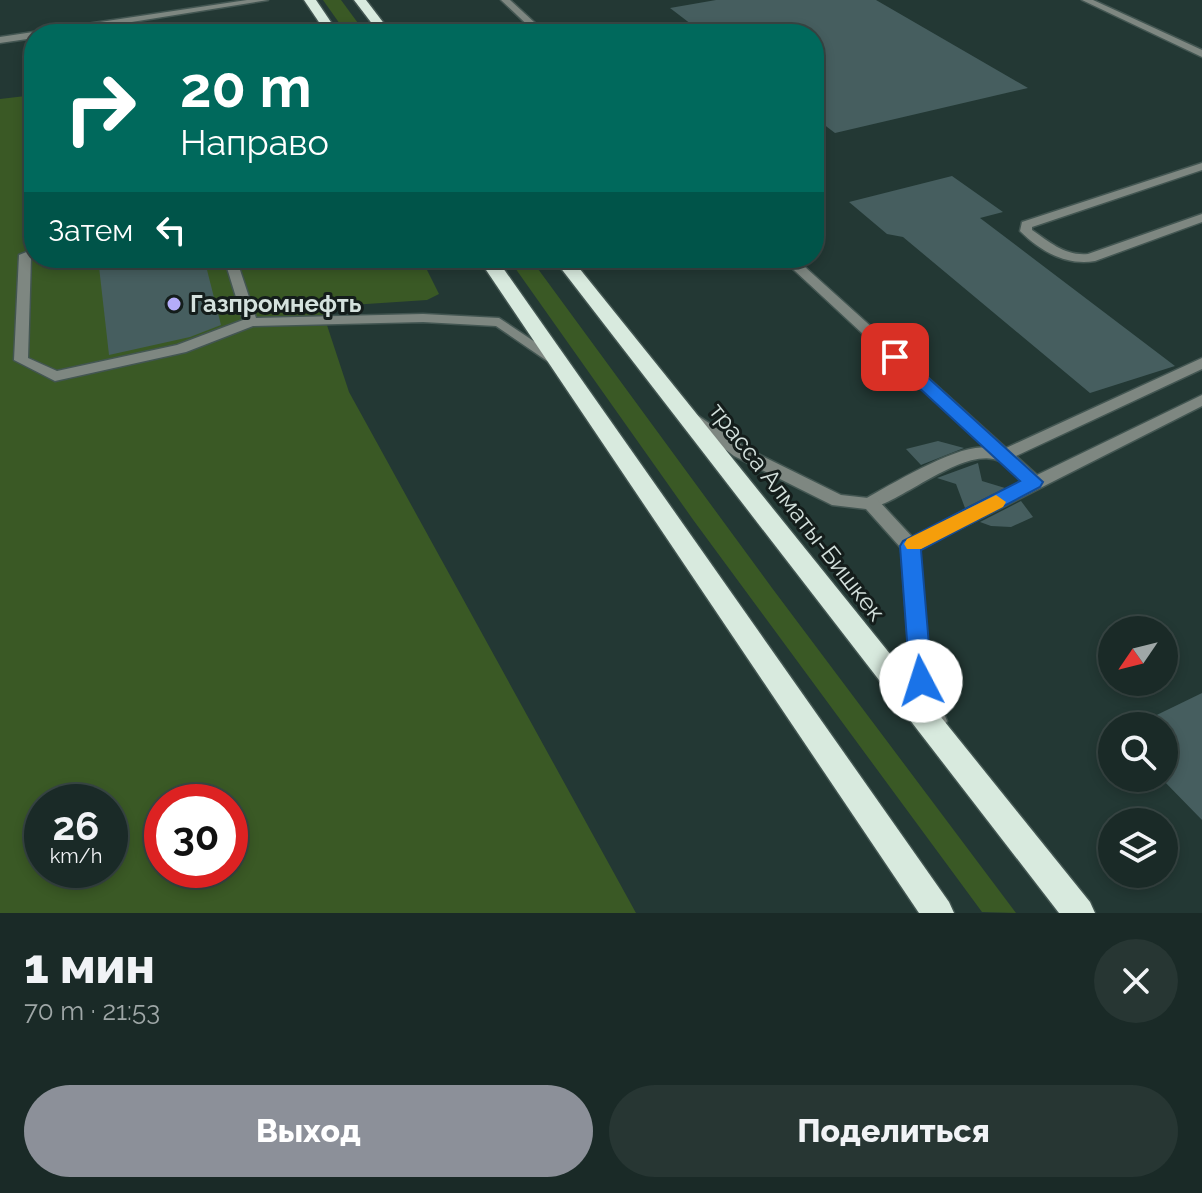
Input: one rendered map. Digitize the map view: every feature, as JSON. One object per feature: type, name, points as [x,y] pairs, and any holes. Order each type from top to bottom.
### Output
[{"type":"highway","points":[[310,0],[326,24]]},
{"type":"highway","points":[[360,0],[378,24]]},
{"type":"highway","points":[[494,268],[938,913]]},
{"type":"highway","name":"трасса Алматы-Бишкек","points":[[570,268],[1079,913]]},
{"type":"street","points":[[104,24],[264,0]]},
{"type":"street","points":[[505,0],[531,24]]},
{"type":"street","points":[[1086,0],[1202,54]]},
{"type":"street","points":[[0,40],[24,36]]},
{"type":"street","points":[[1202,166],[1026,225],[1026,231],[1064,258],[1075,260],[1090,258],[1202,218]]},
{"type":"street","points":[[25,268],[21,360],[55,376],[181,349],[251,322],[423,318],[499,322],[559,363]]},
{"type":"street","points":[[233,268],[251,322]]},
{"type":"street","points":[[798,268],[1034,482]]},
{"type":"street","points":[[678,407],[740,452],[838,501],[871,503],[923,474],[979,452],[1003,456],[1202,363]]},
{"type":"street","points":[[910,546],[1202,400]]},
{"type":"street","points":[[871,503],[910,546],[921,681],[948,748]]},
{"type":"green space","points":[[323,0],[341,0],[359,24],[340,24]]},
{"type":"green space","points":[[24,96],[24,268],[426,268],[439,294],[427,300],[321,307],[349,392],[636,913],[0,913],[0,99]]},
{"type":"green space","points":[[515,268],[537,268],[1016,913],[982,912],[694,521]]},
{"type":"building","points":[[716,0],[876,0],[1028,88],[835,133],[824,125],[824,24],[691,24],[670,8]]},
{"type":"building","points":[[952,176],[1003,212],[980,218],[1175,366],[1090,393],[903,237],[887,234],[849,202]]},
{"type":"building","name":"Газпромнефть","points":[[99,268],[207,268],[221,325],[190,337],[109,355]]},
{"type":"building","points":[[938,441],[964,448],[921,465],[906,449]]},
{"type":"building","points":[[978,463],[982,481],[1005,488],[965,508],[956,484],[937,478]]},
{"type":"building","points":[[1021,501],[1033,517],[1011,527],[980,522]]},
{"type":"building","points":[[1202,693],[1202,820],[1175,792],[1178,792],[1178,712],[1163,712]]},
{"type":"slow traffic","points":[[914,544],[996,502]]},
{"type":"place","name":"Газпромнефть","points":[[174,304]]},
{"type":"route","points":[[895,357],[1034,482],[910,546],[921,681]]}]
